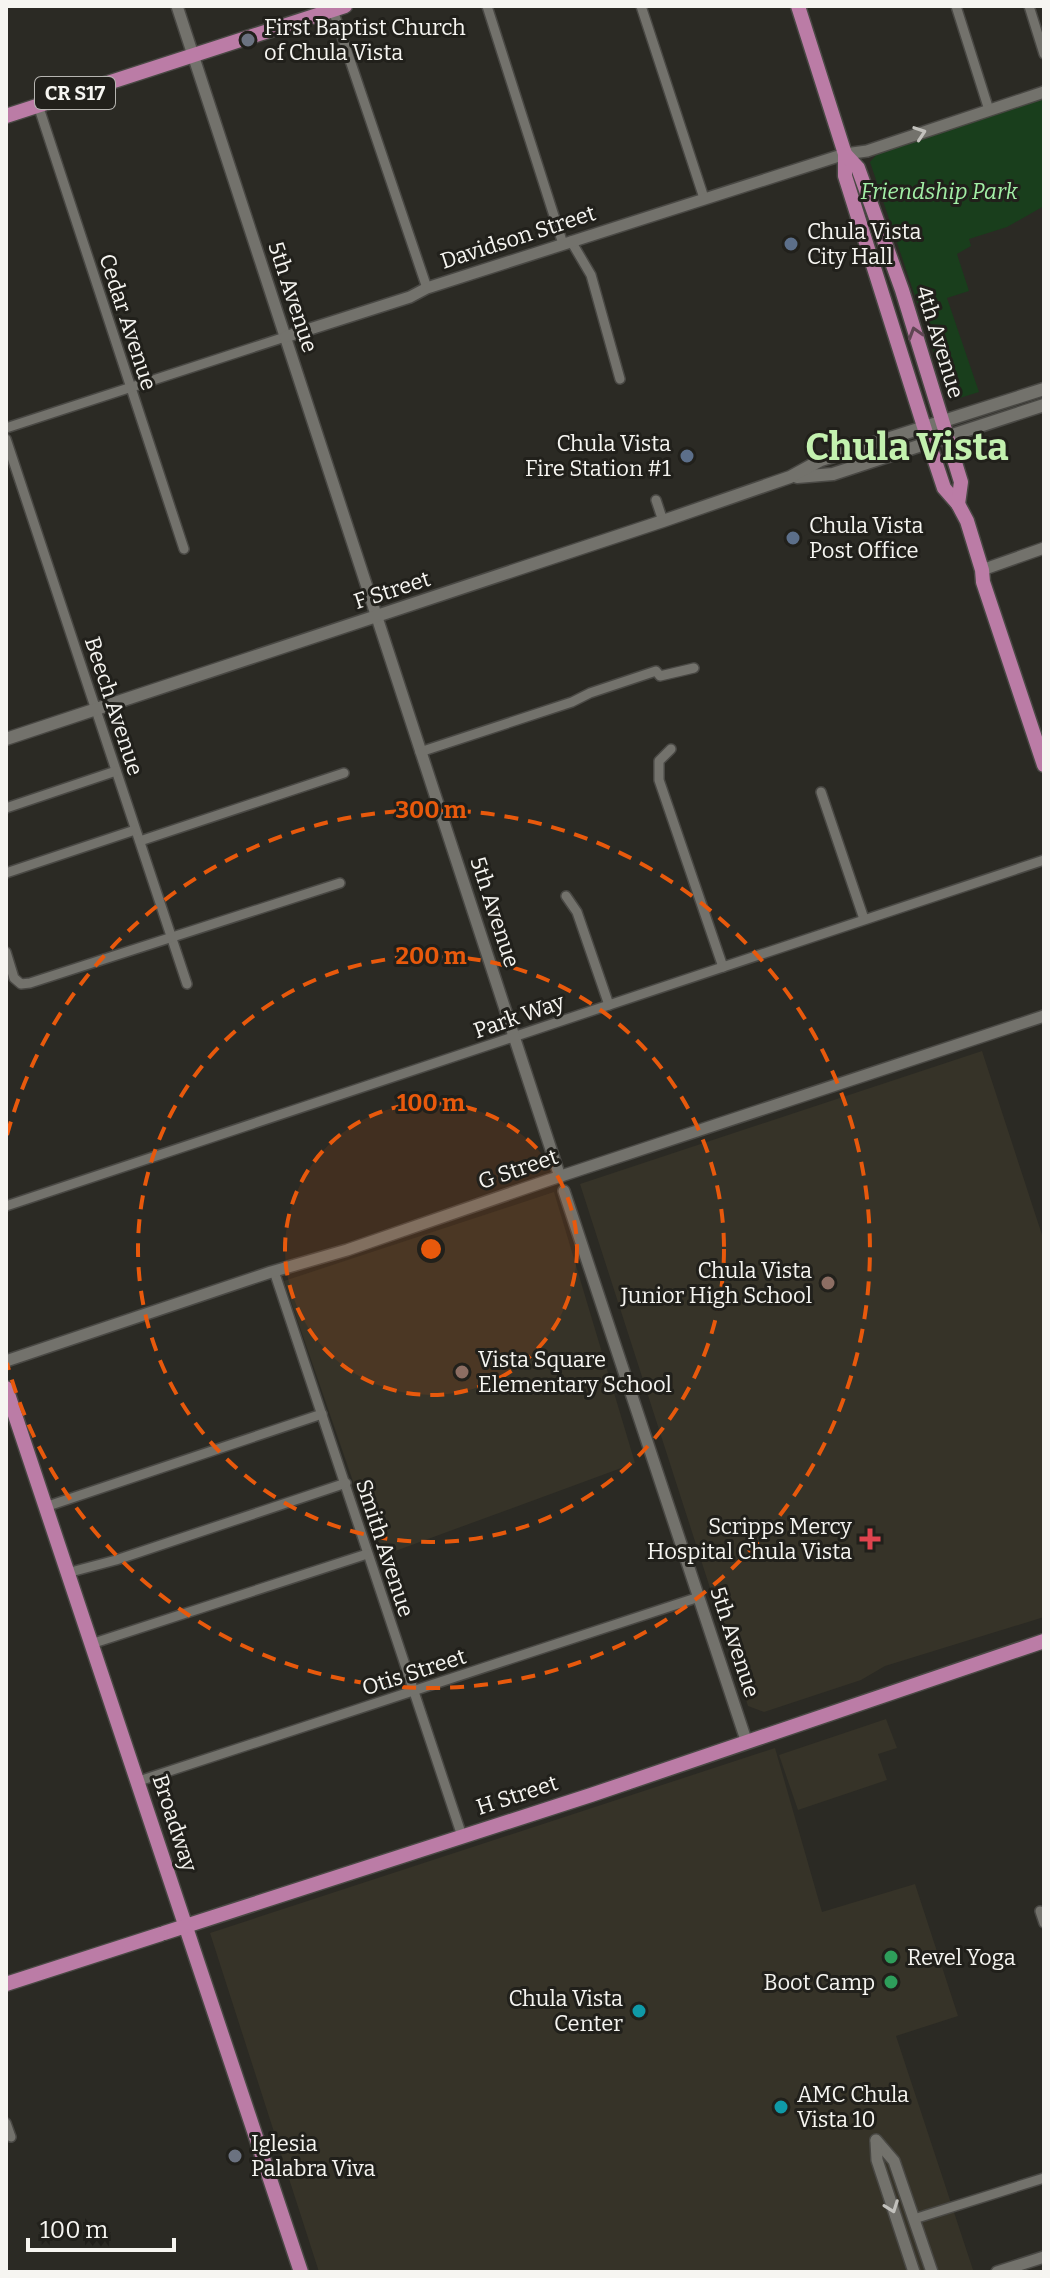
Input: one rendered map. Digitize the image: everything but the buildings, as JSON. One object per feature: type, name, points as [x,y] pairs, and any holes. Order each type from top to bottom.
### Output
[{"type":"main road","name":"4th Avenue","points":[[798,6],[845,154],[845,176],[944,488],[958,504],[982,570],[983,582],[1044,765]]},
{"type":"main road","name":"CR S17","points":[[6,116],[339,8]]},
{"type":"main road","name":"4th Avenue","points":[[845,154],[858,168],[902,290],[961,482],[958,504]]},
{"type":"main road","name":"F Street","points":[[944,430],[1044,389]]},
{"type":"main road","name":"F Street","points":[[6,739],[663,521],[790,477],[821,460],[1044,405]]},
{"type":"main road","name":"Broadway","points":[[6,1388],[301,2272]]},
{"type":"main road","name":"H Street","points":[[6,1984],[593,1794],[1043,1641]]},
{"type":"street","name":"5th Avenue","points":[[177,6],[746,1740]]},
{"type":"street","points":[[487,6],[567,242],[591,275],[620,379]]},
{"type":"street","points":[[641,6],[704,198]]},
{"type":"street","points":[[956,6],[989,110]]},
{"type":"street","points":[[1029,6],[1044,54]]},
{"type":"street","points":[[339,8],[427,288]]},
{"type":"street","name":"Davidson Street","points":[[6,428],[410,297],[427,288],[567,242],[845,154],[867,151],[1044,92]]},
{"type":"street","name":"Cedar Avenue","points":[[38,105],[184,549]]},
{"type":"street","name":"Beech Avenue","points":[[6,439],[187,984]]},
{"type":"street","points":[[656,500],[663,521]]},
{"type":"street","points":[[982,570],[1044,548]]},
{"type":"street","points":[[420,752],[656,671],[660,676],[694,668]]},
{"type":"street","points":[[671,749],[659,761],[659,780],[723,967]]},
{"type":"street","points":[[6,808],[116,771]]},
{"type":"street","points":[[140,841],[344,773]]},
{"type":"street","points":[[821,792],[864,919]]},
{"type":"street","points":[[6,873],[135,830]]},
{"type":"street","name":"Park Way","points":[[6,1206],[1044,860]]},
{"type":"street","points":[[6,952],[14,978],[21,984],[30,983],[340,883]]},
{"type":"street","points":[[566,896],[577,912],[609,1005]]},
{"type":"street","name":"G Street","points":[[6,1361],[1044,1016]]},
{"type":"street","name":"Smith Avenue","points":[[274,1271],[462,1836]]},
{"type":"street","points":[[45,1507],[322,1414]]},
{"type":"street","points":[[67,1573],[116,1560],[346,1483]]},
{"type":"street","points":[[91,1644],[367,1554]]},
{"type":"street","name":"Otis Street","points":[[139,1781],[699,1597]]},
{"type":"street","points":[[1040,1911],[1044,1923]]},
{"type":"street","points":[[6,2123],[11,2137]]},
{"type":"street","points":[[914,2272],[877,2160],[876,2140],[894,2161],[932,2272]]},
{"type":"street","points":[[914,2219],[1044,2178]]},
{"type":"street","points":[[997,2272],[1044,2257]]},
{"type":"shaded area","points":[[982,1051],[1044,1241],[1044,1617],[885,1666],[861,1680],[764,1712],[748,1706],[580,1184]]},
{"type":"shaded area","name":"Vista Square Elementary School","points":[[554,1192],[635,1463],[379,1557],[284,1281]]},
{"type":"shaded area","points":[[886,1719],[897,1748],[878,1754],[887,1780],[798,1810],[779,1755]]},
{"type":"shaded area","name":"Chula Vista Center","points":[[775,1748],[822,1912],[915,1884],[958,2016],[896,2036],[973,2270],[319,2272],[210,1933]]},
{"type":"green space","name":"Friendship Park","points":[[1044,97],[1044,206],[1007,227],[969,239],[971,246],[957,254],[969,291],[947,298],[979,392],[950,401],[870,162],[879,152]]},
{"type":"place","name":"First Baptist Church of Chula Vista","points":[[248,40]]},
{"type":"place","name":"Chula Vista City Hall","points":[[791,244]]},
{"type":"place","name":"Chula Vista Fire Station #1","points":[[687,456]]},
{"type":"place","name":"Chula Vista Post Office","points":[[793,538]]},
{"type":"place","name":"Chula Vista Junior High School","points":[[828,1283]]},
{"type":"place","name":"Vista Square Elementary School","points":[[462,1372]]},
{"type":"place","name":"Scripps Mercy Hospital Chula Vista","points":[[870,1539]]},
{"type":"place","name":"Revel Yoga","points":[[891,1957]]},
{"type":"place","name":"Boot Camp","points":[[891,1982]]},
{"type":"place","name":"Chula Vista Center","points":[[639,2011]]},
{"type":"place","name":"AMC Chula Vista 10","points":[[781,2107]]},
{"type":"place","name":"Iglesia Palabra Viva","points":[[235,2156]]},
{"type":"district","name":"Chula Vista","points":[[907,447]]}]
